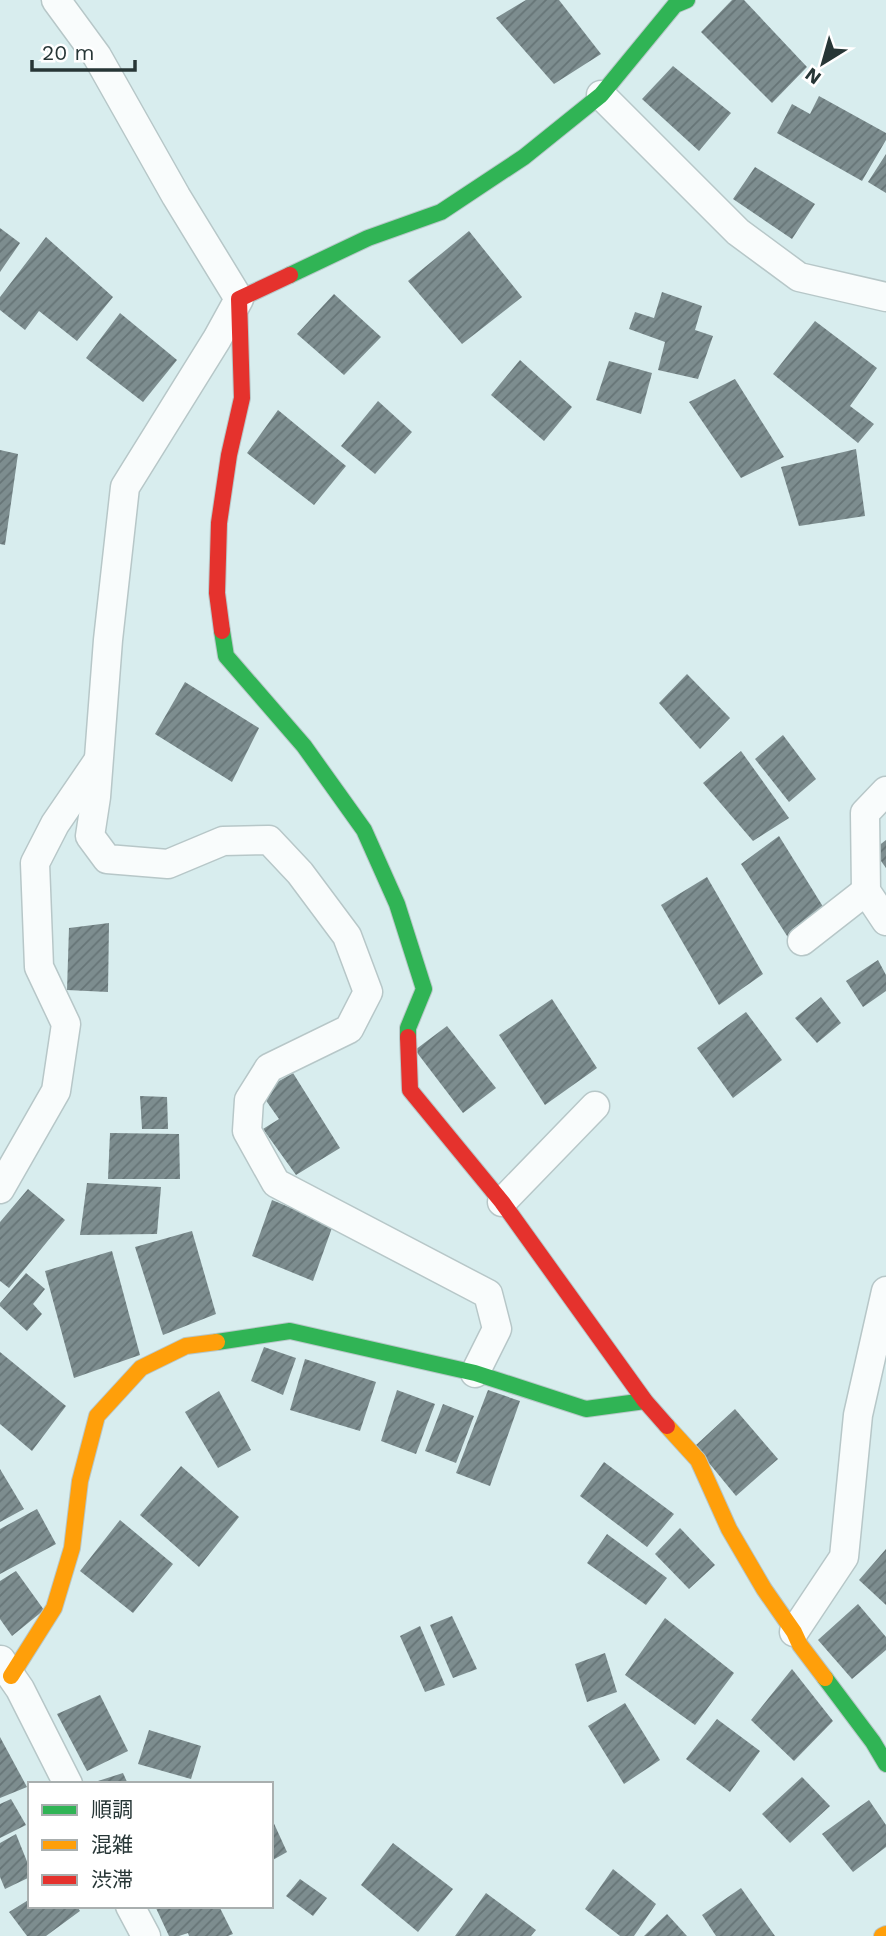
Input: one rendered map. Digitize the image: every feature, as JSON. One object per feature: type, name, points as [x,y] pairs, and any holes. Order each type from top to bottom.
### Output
[{"type":"street","points":[[56,0],[97,56],[176,196],[239,299],[242,398],[229,455],[218,537],[217,593],[226,656],[304,746],[364,830],[397,904],[424,989],[408,1028],[410,1090],[502,1202],[645,1401],[698,1460],[729,1529],[764,1589],[800,1645],[873,1742],[886,1764]]},
{"type":"street","points":[[475,1373],[497,1329],[488,1294],[276,1182],[247,1130],[249,1100],[269,1068],[349,1029],[368,992],[347,936],[300,873],[269,840],[223,841],[168,864],[107,859],[90,836],[125,487],[217,340],[239,299],[368,238],[441,212],[524,157],[601,95],[675,5],[687,0]]},
{"type":"street","points":[[601,95],[738,232],[799,277],[886,297]]},
{"type":"street","points":[[0,1189],[56,1091],[66,1024],[40,967],[35,863],[55,824],[99,758]]},
{"type":"street","points":[[886,791],[865,813],[866,891],[886,921]]},
{"type":"street","points":[[802,941],[866,891]]},
{"type":"street","points":[[502,1202],[595,1106]]},
{"type":"street","points":[[794,1632],[844,1557],[858,1415],[886,1290]]},
{"type":"street","points":[[67,1782],[20,1689],[5,1667],[54,1608],[72,1548],[80,1482],[97,1416],[141,1368],[186,1346],[290,1331],[475,1373],[586,1409],[645,1401]]},
{"type":"street","points":[[131,1908],[146,1936]]},
{"type":"building","points":[[526,0],[559,0],[601,54],[554,84],[496,18]]},
{"type":"building","points":[[732,0],[744,0],[807,67],[772,103],[701,32]]},
{"type":"building","points":[[673,66],[731,113],[699,151],[642,99]]},
{"type":"building","points":[[819,96],[886,133],[886,140],[862,181],[777,133],[792,104],[810,114]]},
{"type":"building","points":[[886,154],[886,193],[868,182]]},
{"type":"building","points":[[755,167],[815,204],[792,239],[733,199]]},
{"type":"building","points":[[0,228],[20,243],[0,272]]},
{"type":"building","points":[[469,231],[522,297],[462,344],[408,281]]},
{"type":"building","points":[[46,237],[113,297],[77,341],[39,311],[25,330],[0,310],[0,297]]},
{"type":"building","points":[[662,292],[702,306],[695,330],[713,336],[698,379],[658,370],[665,342],[629,329],[635,312],[654,318]]},
{"type":"building","points":[[334,294],[381,337],[344,375],[297,334]]},
{"type":"building","points":[[120,313],[177,360],[143,402],[86,358]]},
{"type":"building","points":[[815,321],[877,368],[850,406],[874,424],[858,443],[773,374]]},
{"type":"building","points":[[520,360],[572,407],[544,441],[491,395]]},
{"type":"building","points":[[609,361],[652,373],[641,414],[596,400]]},
{"type":"building","points":[[735,379],[784,457],[741,478],[689,402]]},
{"type":"building","points":[[378,401],[412,432],[375,474],[341,446]]},
{"type":"building","points":[[278,410],[346,466],[314,505],[247,453]]},
{"type":"building","points":[[856,449],[865,516],[799,526],[781,467]]},
{"type":"building","points":[[0,450],[18,454],[5,545],[0,544]]},
{"type":"building","points":[[687,674],[730,718],[700,749],[659,703]]},
{"type":"building","points":[[185,682],[259,728],[232,782],[155,734]]},
{"type":"building","points":[[783,735],[816,779],[789,802],[755,759]]},
{"type":"building","points":[[741,751],[789,818],[753,841],[703,783]]},
{"type":"building","points":[[779,836],[827,913],[789,939],[741,864]]},
{"type":"building","points":[[886,840],[886,868],[873,850]]},
{"type":"building","points":[[707,877],[763,974],[719,1005],[661,905]]},
{"type":"building","points":[[109,923],[108,992],[67,990],[69,928]]},
{"type":"building","points":[[878,960],[886,975],[886,991],[863,1007],[846,981]]},
{"type":"building","points":[[821,997],[841,1023],[817,1043],[795,1018]]},
{"type":"building","points":[[552,999],[597,1068],[545,1105],[499,1035]]},
{"type":"building","points":[[746,1012],[782,1060],[733,1098],[697,1048]]},
{"type":"building","points":[[447,1026],[496,1088],[463,1113],[415,1050]]},
{"type":"building","points":[[293,1073],[340,1148],[296,1175],[263,1129],[279,1119],[260,1092]]},
{"type":"building","points":[[140,1096],[167,1097],[168,1129],[142,1129]]},
{"type":"building","points":[[110,1133],[179,1134],[180,1179],[108,1179]]},
{"type":"building","points":[[87,1183],[161,1187],[157,1234],[80,1235]]},
{"type":"building","points":[[28,1189],[65,1220],[9,1288],[0,1281],[0,1222]]},
{"type":"building","points":[[272,1200],[333,1225],[313,1281],[252,1256]]},
{"type":"building","points":[[192,1231],[216,1314],[163,1335],[135,1247]]},
{"type":"building","points":[[112,1251],[140,1355],[74,1378],[45,1271]]},
{"type":"building","points":[[26,1273],[45,1289],[33,1304],[42,1314],[27,1331],[0,1306]]},
{"type":"building","points":[[264,1347],[296,1358],[283,1395],[251,1381]]},
{"type":"building","points":[[0,1352],[66,1406],[32,1451],[0,1424]]},
{"type":"building","points":[[305,1359],[376,1382],[360,1431],[290,1410]]},
{"type":"building","points":[[397,1390],[435,1404],[416,1454],[381,1441]]},
{"type":"building","points":[[488,1390],[520,1401],[490,1486],[456,1473]]},
{"type":"building","points":[[219,1391],[251,1450],[218,1468],[185,1412]]},
{"type":"building","points":[[443,1404],[474,1416],[456,1463],[425,1451]]},
{"type":"building","points":[[735,1409],[778,1459],[736,1496],[695,1446]]},
{"type":"building","points":[[604,1462],[674,1514],[647,1547],[580,1496]]},
{"type":"building","points":[[181,1466],[239,1517],[199,1567],[140,1515]]},
{"type":"building","points":[[0,1469],[24,1509],[0,1522]]},
{"type":"building","points":[[37,1509],[56,1544],[0,1574],[0,1529]]},
{"type":"building","points":[[120,1520],[173,1564],[133,1613],[80,1571]]},
{"type":"building","points":[[680,1528],[715,1565],[689,1589],[655,1554]]},
{"type":"building","points":[[607,1534],[667,1578],[646,1605],[587,1563]]},
{"type":"building","points":[[886,1549],[886,1605],[859,1580]]},
{"type":"building","points":[[16,1571],[44,1610],[12,1636],[0,1619],[0,1581]]},
{"type":"building","points":[[858,1604],[886,1637],[886,1650],[852,1679],[818,1640]]},
{"type":"building","points":[[452,1616],[477,1669],[453,1678],[430,1625]]},
{"type":"building","points":[[665,1618],[734,1673],[695,1725],[625,1675]]},
{"type":"building","points":[[420,1626],[445,1685],[425,1692],[400,1636]]},
{"type":"building","points":[[605,1653],[617,1692],[587,1702],[575,1664]]},
{"type":"building","points":[[792,1669],[833,1721],[794,1761],[751,1720]]},
{"type":"building","points":[[100,1695],[128,1751],[87,1771],[57,1714]]},
{"type":"building","points":[[625,1703],[660,1760],[624,1784],[588,1726]]},
{"type":"building","points":[[717,1719],[760,1751],[730,1792],[686,1759]]},
{"type":"building","points":[[149,1730],[201,1746],[191,1779],[138,1764]]},
{"type":"building","points":[[0,1737],[27,1787],[0,1798]]},
{"type":"building","points":[[123,1773],[127,1782],[99,1782]]},
{"type":"building","points":[[802,1777],[830,1806],[790,1843],[762,1814]]},
{"type":"building","points":[[11,1799],[26,1825],[0,1838],[0,1804]]},
{"type":"building","points":[[869,1800],[886,1825],[886,1847],[853,1872],[822,1834]]},
{"type":"building","points":[[273,1821],[287,1852],[273,1860]]},
{"type":"building","points":[[16,1834],[28,1864],[28,1878],[5,1889],[0,1877],[0,1843]]},
{"type":"building","points":[[393,1843],[453,1889],[418,1932],[361,1885]]},
{"type":"building","points":[[613,1869],[656,1904],[634,1936],[620,1936],[585,1909]]},
{"type":"building","points":[[300,1879],[327,1898],[313,1916],[286,1896]]},
{"type":"building","points":[[741,1888],[775,1936],[716,1936],[702,1915]]},
{"type":"building","points":[[486,1893],[536,1930],[531,1936],[455,1936]]},
{"type":"building","points":[[28,1900],[28,1908],[78,1908],[80,1911],[46,1936],[27,1936],[9,1912]]},
{"type":"building","points":[[156,1908],[220,1908],[233,1934],[189,1936],[188,1933],[169,1936]]},
{"type":"building","points":[[667,1914],[687,1936],[644,1936]]},
{"type":"traffic: fast","points":[[290,275],[368,238],[441,212],[524,157],[601,95],[675,5],[687,0]]},
{"type":"traffic: fast","points":[[222,631],[226,656],[304,746],[364,830],[397,904],[424,989],[408,1028],[408,1037]]},
{"type":"traffic: fast","points":[[217,1342],[290,1331],[475,1373],[586,1409],[645,1401]]},
{"type":"traffic: fast","points":[[825,1678],[873,1742],[886,1764]]},
{"type":"traffic: slow","points":[[11,1676],[54,1608],[72,1548],[80,1481],[97,1416],[141,1368],[186,1346],[217,1342]]},
{"type":"traffic: slow","points":[[667,1426],[698,1460],[729,1529],[800,1645],[825,1678]]},
{"type":"traffic: slow","points":[[882,1936],[886,1934]]},
{"type":"traffic: jam","points":[[222,631],[217,593],[219,523],[229,455],[242,398],[239,299],[290,275]]},
{"type":"traffic: jam","points":[[408,1037],[410,1090],[502,1202],[645,1401],[667,1426]]}]
